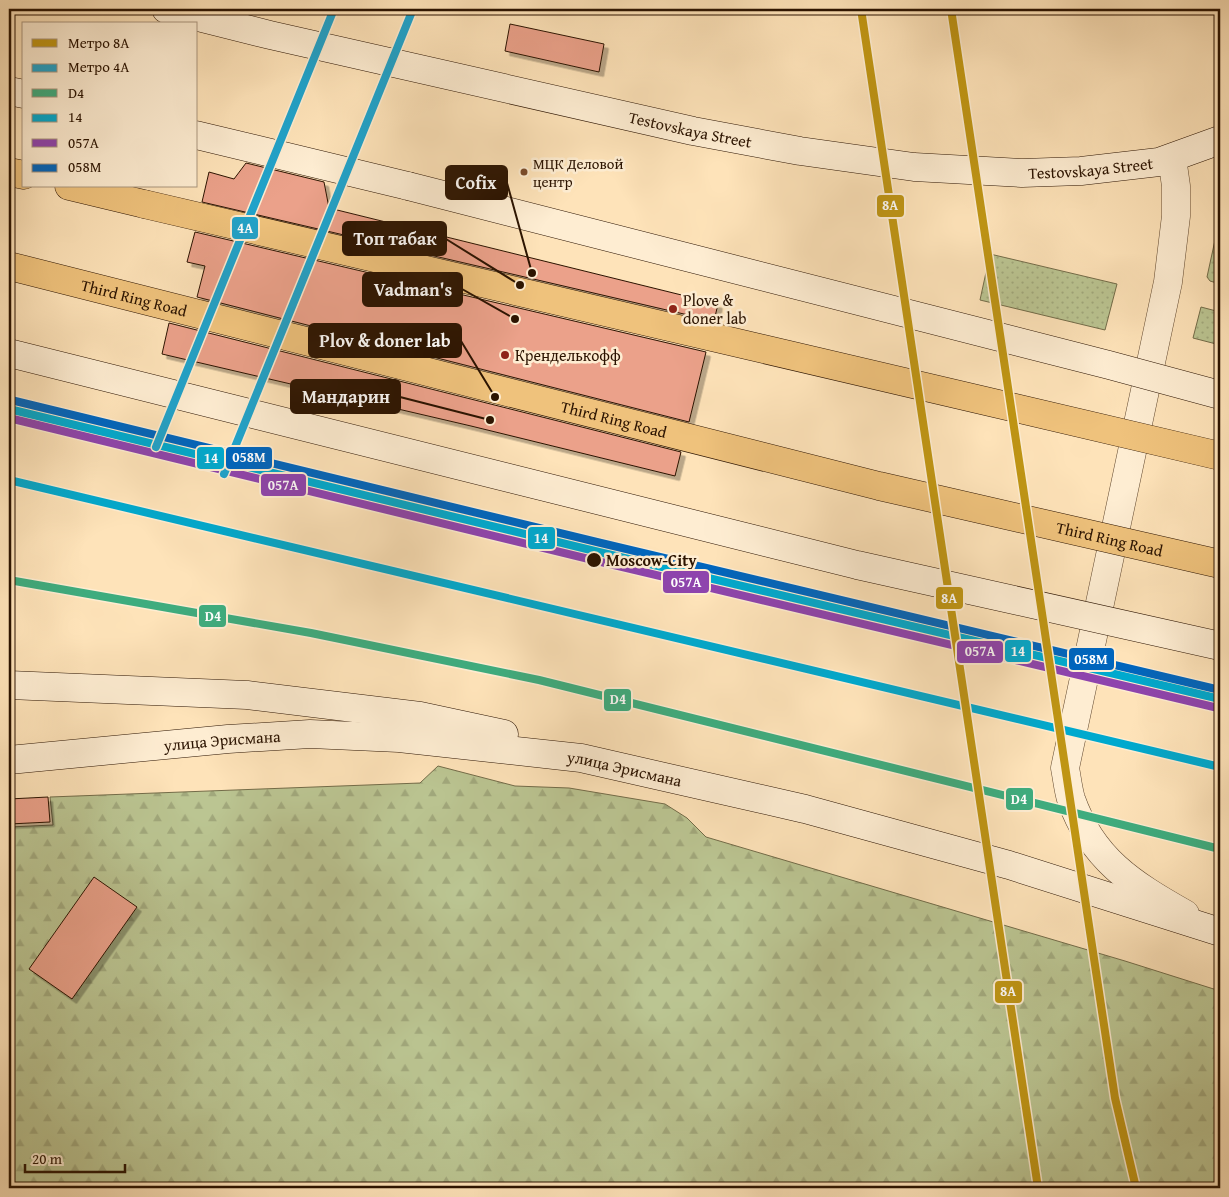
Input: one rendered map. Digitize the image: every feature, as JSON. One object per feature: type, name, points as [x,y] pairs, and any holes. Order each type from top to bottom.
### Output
[{"type":"main road","name":"Testovskaya Street","points":[[166,9],[270,35],[401,63],[693,131],[800,151],[914,167],[1022,173],[1081,171],[1159,162],[1220,140]]},
{"type":"main road","points":[[9,91],[22,94]]},
{"type":"main road","points":[[198,135],[437,193],[1220,395]]},
{"type":"main road","points":[[1172,158],[1176,186],[1176,216],[1168,282],[1066,768],[1071,798],[1085,831],[1108,862],[1142,890],[1215,930]]},
{"type":"main road","points":[[9,172],[22,175]]},
{"type":"main road","points":[[78,188],[1220,456]]},
{"type":"main road","name":"Third Ring Road","points":[[9,266],[879,486],[1220,564]]},
{"type":"main road","points":[[9,353],[857,565],[1220,646]]},
{"type":"main road","points":[[9,685],[247,695],[420,716],[509,736],[580,758]]},
{"type":"main road","name":"улица Эрисмана","points":[[9,760],[228,739],[310,734],[399,738],[580,758],[805,809],[1009,865],[1215,930]]},
{"type":"green space","points":[[1220,217],[1220,284],[1210,281],[1207,277]]},
{"type":"green space","points":[[990,254],[1117,284],[1105,330],[980,300]]},
{"type":"green space","points":[[1201,307],[1220,312],[1220,345],[1193,338]]},
{"type":"green space","points":[[438,766],[515,786],[569,788],[665,804],[687,818],[706,837],[1220,991],[1220,1188],[9,1188],[9,827],[53,825],[50,797],[420,783]]},
{"type":"building","points":[[510,24],[604,44],[599,72],[505,51]]},
{"type":"building","points":[[246,163],[324,182],[329,208],[718,304],[714,321],[202,202],[209,172],[234,179]]},
{"type":"building","points":[[195,232],[706,352],[689,422],[197,297],[205,266],[187,262]]},
{"type":"building","points":[[169,323],[681,452],[675,476],[162,354]]},
{"type":"building","points":[[48,797],[50,822],[9,824],[9,799]]},
{"type":"building","points":[[94,877],[137,907],[72,999],[29,969]]},
{"type":"metro line","name":"4А","points":[[156,447],[334,9]]},
{"type":"metro line","name":"4А","points":[[224,474],[413,9]]},
{"type":"metro line","name":"8А","points":[[861,9],[1038,1188]]},
{"type":"metro line","name":"8А","points":[[951,9],[1115,1098],[1136,1188]]},
{"type":"transit line","name":"058М","points":[[11,400],[1220,690]]},
{"type":"transit line","name":"14","points":[[9,409],[599,552],[1220,699]]},
{"type":"transit line","name":"057А","points":[[9,418],[597,561],[1218,708]]},
{"type":"transit line","name":"14","points":[[9,480],[1220,767]]},
{"type":"transit line","name":"D4","points":[[9,580],[311,633],[539,680],[1220,849]]},
{"type":"place","name":"МЦК Деловой центр","points":[[524,172]]},
{"type":"place","name":"Cofix","points":[[532,273]]},
{"type":"place","name":"Топ табак","points":[[520,285]]},
{"type":"place","name":"Plove & doner lab","points":[[673,309]]},
{"type":"place","name":"Vadman's","points":[[515,319]]},
{"type":"place","name":"Кренделькофф","points":[[505,355]]},
{"type":"place","name":"Plov & doner lab","points":[[495,397]]},
{"type":"place","name":"Мандарин","points":[[490,420]]},
{"type":"place","name":"Moscow-City","points":[[594,560]]}]
